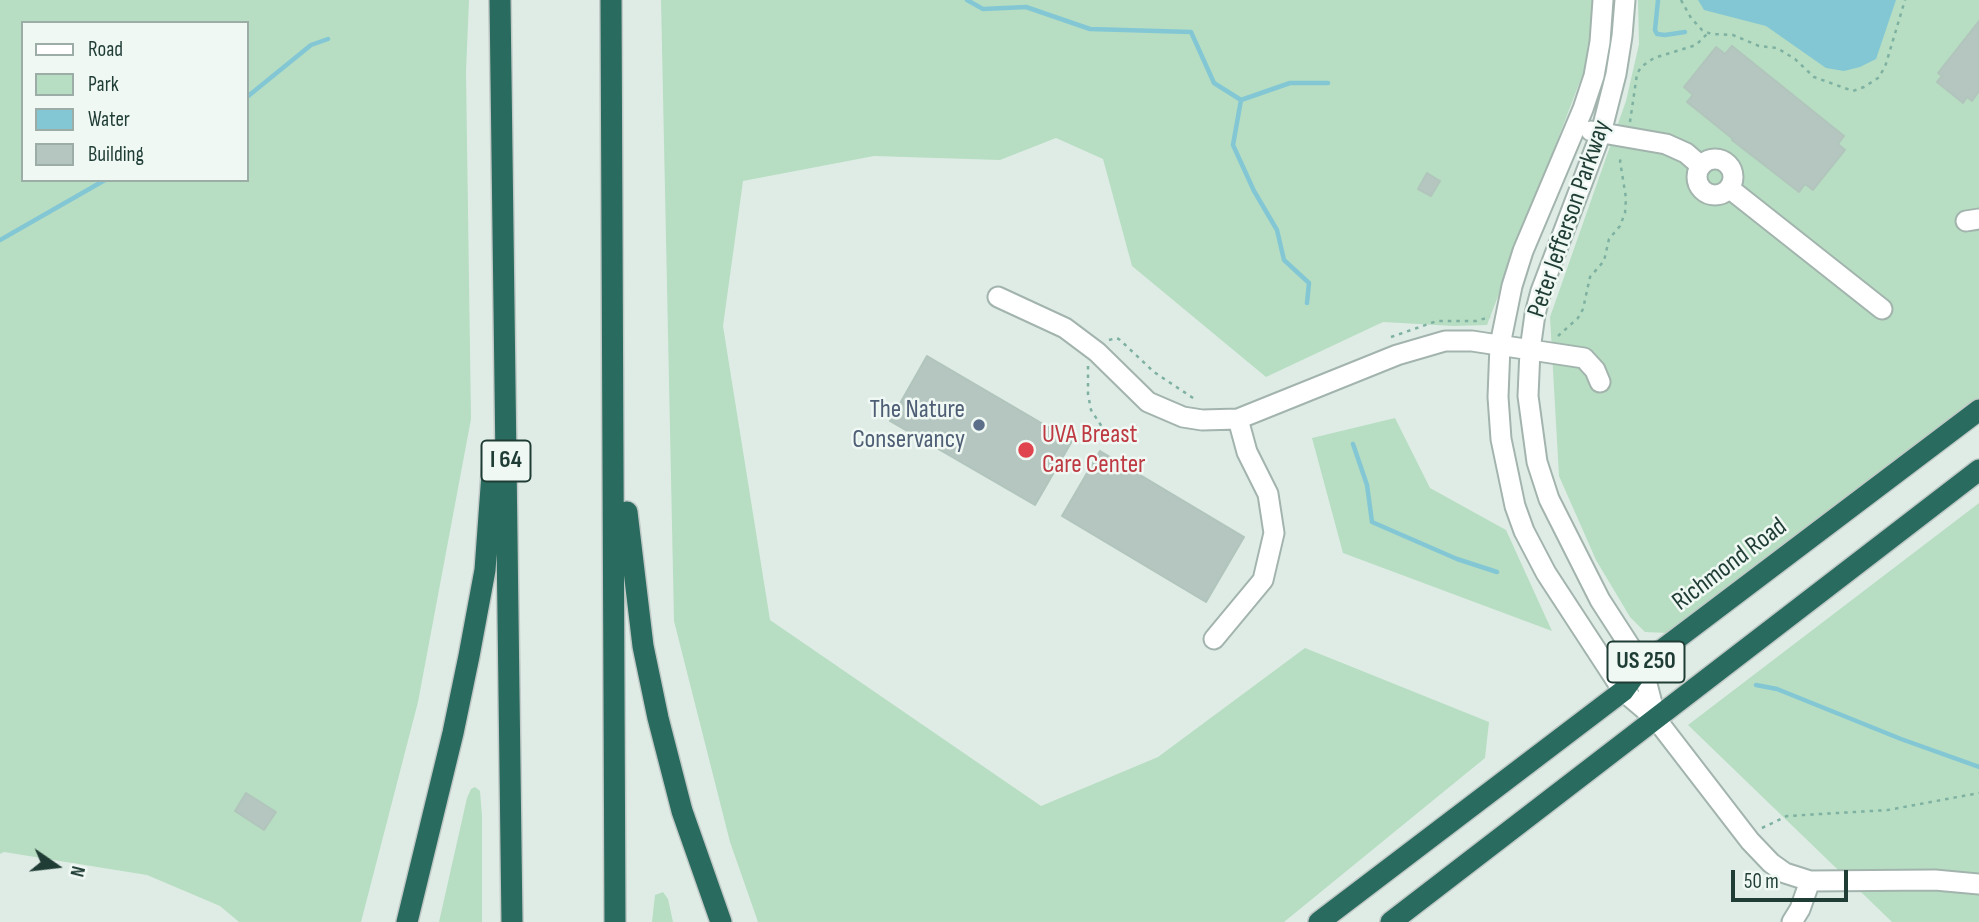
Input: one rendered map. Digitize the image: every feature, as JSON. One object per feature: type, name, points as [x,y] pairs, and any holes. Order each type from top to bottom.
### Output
[{"type":"highway","name":"I 64","points":[[500,0],[512,922]]},
{"type":"highway","points":[[611,0],[615,922]]},
{"type":"highway","points":[[407,922],[453,733],[485,570],[504,241]]},
{"type":"highway","points":[[614,360],[625,414],[627,509],[643,646],[682,811],[721,922]]},
{"type":"highway","name":"Richmond Road","points":[[1320,922],[1623,691],[1643,665],[1979,410]]},
{"type":"highway","name":"US 250","points":[[1391,922],[1979,470]]},
{"type":"street","name":"Peter Jefferson Parkway","points":[[1603,0],[1594,76],[1576,126],[1523,251],[1509,295],[1500,345],[1497,397],[1501,439],[1515,506],[1524,531],[1546,573],[1623,691],[1656,719]]},
{"type":"street","name":"Peter Jefferson Parkway","points":[[1625,0],[1618,61],[1601,133],[1541,291],[1530,350],[1528,396],[1537,462],[1549,499],[1600,600],[1643,665],[1656,719]]},
{"type":"street","points":[[1576,126],[1666,144],[1686,153],[1700,166],[1697,180],[1704,191],[1717,195],[1729,188],[1882,309]]},
{"type":"street","points":[[998,297],[1065,328],[1097,352],[1130,387],[1149,402],[1183,417],[1202,420],[1238,419],[1418,347],[1446,341],[1472,341],[1584,358],[1595,370],[1600,382]]},
{"type":"street","points":[[1214,639],[1264,580],[1274,533],[1268,494],[1247,452],[1238,419]]},
{"type":"street","points":[[1656,719],[1751,841],[1785,873],[1810,881],[1935,880],[1979,884]]},
{"type":"street","points":[[1792,922],[1810,881]]},
{"type":"path","points":[[1681,0],[1690,18],[1702,30],[1708,33],[1733,34],[1759,46],[1777,48],[1795,59],[1814,77],[1853,91],[1878,78],[1885,66],[1905,0]]},
{"type":"path","points":[[1557,337],[1578,318],[1583,309],[1590,277],[1604,261],[1609,239],[1620,226],[1625,213],[1626,198],[1620,161],[1628,137],[1636,81],[1641,67],[1654,58],[1696,45],[1708,33]]},
{"type":"path","points":[[1390,337],[1437,321],[1476,321],[1496,316]]},
{"type":"path","points":[[1121,446],[1104,430],[1091,410],[1088,366],[1102,344],[1117,338],[1154,372],[1199,402]]},
{"type":"path","points":[[1751,841],[1764,827],[1787,816],[1888,810],[1979,793]]},
{"type":"green space","points":[[0,0],[469,0],[466,72],[471,419],[418,702],[361,922],[239,922],[220,906],[147,875],[4,852],[0,854]]},
{"type":"green space","points":[[661,0],[1594,0],[1595,18],[1585,68],[1487,325],[1383,322],[1266,377],[1132,266],[1103,159],[1056,138],[1000,160],[874,156],[743,181],[723,326],[770,620],[1041,806],[1158,757],[1305,648],[1489,722],[1485,758],[1284,922],[758,922],[730,842],[674,621]]},
{"type":"green space","points":[[1638,0],[1979,0],[1979,399],[1668,633],[1645,632],[1630,617],[1596,560],[1559,476],[1550,317],[1626,101],[1639,44]]},
{"type":"green space","points":[[1395,418],[1430,488],[1506,530],[1552,631],[1343,553],[1312,438]]},
{"type":"green space","points":[[1979,503],[1979,922],[1892,922],[1688,725]]},
{"type":"green space","points":[[475,787],[480,791],[482,816],[482,922],[439,922],[467,798]]},
{"type":"green space","points":[[663,892],[668,899],[673,922],[652,922],[655,895]]},
{"type":"water","points":[[1698,0],[1896,0],[1876,59],[1844,71],[1826,68],[1766,26],[1704,10]]},
{"type":"building","points":[[1979,21],[1979,91],[1972,101],[1967,97],[1963,103],[1937,82],[1942,76],[1938,73]]},
{"type":"building","points":[[1732,46],[1844,136],[1838,144],[1845,150],[1813,190],[1805,184],[1799,192],[1687,102],[1693,95],[1684,87],[1716,47],[1725,54]]},
{"type":"building","points":[[1427,173],[1440,181],[1431,196],[1418,189]]},
{"type":"building","points":[[927,356],[1072,441],[1035,505],[890,421]]},
{"type":"building","points":[[1100,451],[1244,537],[1206,602],[1062,516]]},
{"type":"building","points":[[246,793],[276,812],[264,830],[235,811]]},
{"type":"waterway","points":[[967,0],[983,9],[1026,7],[1090,29],[1191,32],[1214,83],[1241,100],[1233,145],[1254,191],[1277,230],[1284,260],[1309,283],[1307,303]]},
{"type":"waterway","points":[[1658,0],[1655,30],[1657,34],[1685,32]]},
{"type":"waterway","points":[[248,96],[311,45],[328,39]]},
{"type":"waterway","points":[[1241,100],[1290,83],[1328,83]]},
{"type":"waterway","points":[[0,240],[102,182]]},
{"type":"waterway","points":[[1353,444],[1367,485],[1372,522],[1457,559],[1497,572]]},
{"type":"waterway","points":[[1756,685],[1777,689],[1979,767]]},
{"type":"place","name":"The Nature Conservancy","points":[[979,425]]},
{"type":"place","name":"UVA Breast Care Center","points":[[1026,450]]}]
